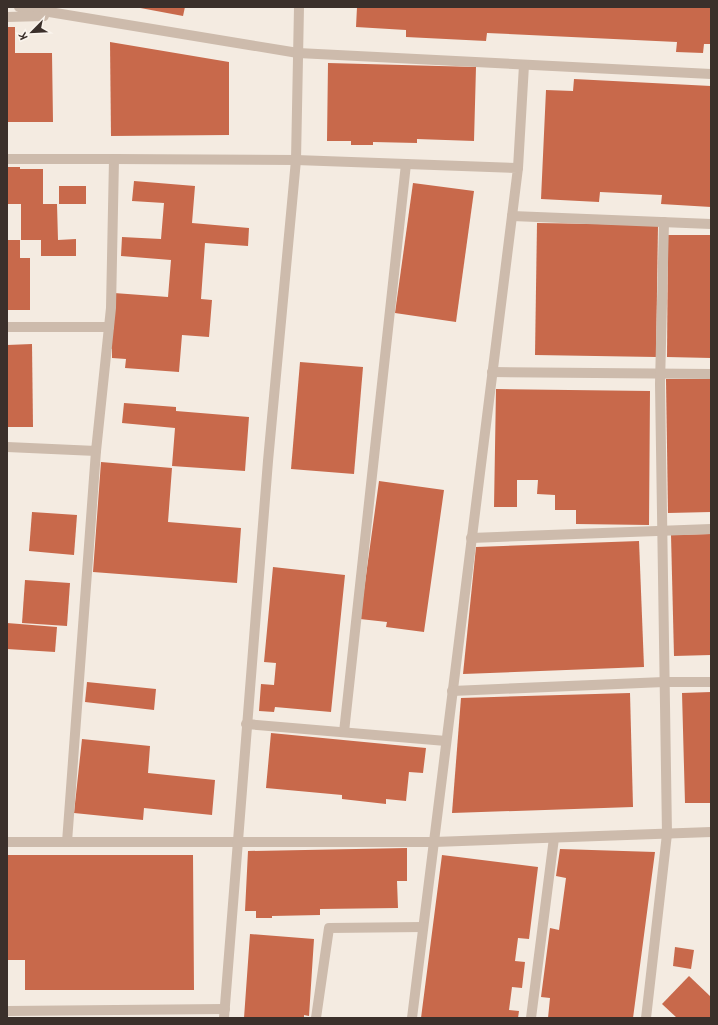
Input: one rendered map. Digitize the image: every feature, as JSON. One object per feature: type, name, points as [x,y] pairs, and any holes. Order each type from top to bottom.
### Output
[{"type":"street","points":[[19,7],[298,53],[711,74]]},
{"type":"street","points":[[7,1011],[225,1013],[246,724],[296,160],[299,7]]},
{"type":"street","points":[[7,16],[70,15]]},
{"type":"street","points":[[412,1018],[518,168],[524,65]]},
{"type":"street","points":[[7,159],[296,160],[518,168]]},
{"type":"street","points":[[67,842],[96,451],[112,308],[114,159]]},
{"type":"street","points":[[344,732],[406,164]]},
{"type":"street","points":[[512,216],[711,224]]},
{"type":"street","points":[[646,1018],[667,834],[660,374],[664,222]]},
{"type":"street","points":[[7,327],[109,327]]},
{"type":"street","points":[[492,372],[711,374]]},
{"type":"street","points":[[7,447],[96,451]]},
{"type":"street","points":[[471,538],[711,529]]},
{"type":"street","points":[[452,691],[664,682],[711,682]]},
{"type":"street","points":[[246,724],[446,740]]},
{"type":"street","points":[[7,842],[434,842],[711,832]]},
{"type":"street","points":[[531,1018],[554,838]]},
{"type":"street","points":[[316,1018],[329,928],[423,927]]},
{"type":"building","points":[[135,7],[185,7],[183,16]]},
{"type":"building","points":[[357,7],[711,7],[711,44],[704,44],[703,53],[676,52],[677,42],[487,33],[486,41],[406,37],[406,30],[356,27]]},
{"type":"building","points":[[7,27],[15,27],[15,53],[52,53],[53,122],[7,122]]},
{"type":"building","points":[[110,42],[229,62],[229,135],[111,136]]},
{"type":"building","points":[[328,63],[476,67],[474,141],[417,139],[417,143],[373,142],[373,145],[351,145],[351,141],[327,141]]},
{"type":"building","points":[[574,79],[711,86],[711,207],[661,204],[662,195],[600,192],[599,202],[541,199],[546,90],[573,91]]},
{"type":"building","points":[[7,167],[20,167],[20,169],[43,169],[43,204],[57,204],[58,240],[76,239],[76,256],[41,256],[41,240],[21,240],[21,204],[7,204]]},
{"type":"building","points":[[134,181],[195,186],[192,223],[249,228],[248,246],[205,243],[201,299],[212,300],[209,337],[182,335],[179,372],[125,368],[126,359],[112,358],[112,349],[110,348],[114,293],[168,297],[171,260],[121,256],[122,237],[161,239],[164,203],[132,201]]},
{"type":"building","points":[[413,183],[474,191],[456,322],[395,313]]},
{"type":"building","points":[[59,186],[86,186],[86,204],[59,204]]},
{"type":"building","points":[[537,223],[658,225],[656,357],[535,355]]},
{"type":"building","points":[[668,235],[711,235],[711,358],[667,357]]},
{"type":"building","points":[[7,240],[20,240],[20,258],[30,258],[30,310],[7,310]]},
{"type":"building","points":[[32,344],[33,427],[7,427],[7,345]]},
{"type":"building","points":[[300,362],[363,367],[354,474],[291,469]]},
{"type":"building","points":[[666,379],[711,379],[711,512],[668,513]]},
{"type":"building","points":[[496,389],[650,391],[649,525],[576,524],[576,510],[555,510],[555,495],[537,494],[538,480],[517,480],[517,507],[494,507]]},
{"type":"building","points":[[124,403],[176,407],[176,411],[249,417],[245,471],[172,466],[175,428],[122,423]]},
{"type":"building","points":[[101,462],[172,468],[168,522],[241,528],[237,583],[93,572]]},
{"type":"building","points":[[379,481],[444,490],[424,632],[386,627],[387,622],[360,619]]},
{"type":"building","points":[[32,512],[77,515],[74,555],[29,551]]},
{"type":"building","points":[[711,534],[711,655],[674,656],[671,535]]},
{"type":"building","points":[[639,541],[644,667],[463,674],[476,547]]},
{"type":"building","points":[[273,567],[345,575],[331,712],[275,707],[274,712],[259,711],[261,684],[274,685],[276,663],[264,662]]},
{"type":"building","points":[[25,580],[70,583],[67,626],[22,623]]},
{"type":"building","points":[[7,623],[57,627],[55,652],[7,649]]},
{"type":"building","points":[[87,682],[156,689],[154,710],[85,702]]},
{"type":"building","points":[[711,692],[710,808],[710,803],[685,803],[682,693]]},
{"type":"building","points":[[630,693],[633,807],[452,813],[461,698]]},
{"type":"building","points":[[271,733],[426,748],[423,773],[409,772],[406,801],[386,799],[386,804],[342,799],[342,795],[266,788]]},
{"type":"building","points":[[82,739],[150,746],[148,773],[215,780],[212,815],[144,808],[143,820],[74,813]]},
{"type":"building","points":[[407,848],[407,881],[397,881],[398,908],[320,909],[320,915],[272,916],[272,918],[256,918],[256,911],[245,911],[248,851]]},
{"type":"building","points":[[560,849],[655,852],[633,1018],[548,1018],[550,998],[541,997],[550,928],[559,930],[566,878],[556,876]]},
{"type":"building","points":[[7,855],[193,855],[194,990],[25,990],[25,960],[7,960]]},
{"type":"building","points":[[442,855],[538,867],[529,939],[518,938],[515,961],[525,962],[522,988],[512,987],[509,1010],[519,1011],[518,1018],[421,1018]]},
{"type":"building","points":[[250,934],[314,939],[309,1016],[304,1015],[304,1018],[244,1018]]},
{"type":"building","points":[[675,947],[694,950],[691,969],[673,966]]},
{"type":"building","points":[[689,976],[711,997],[711,1018],[677,1018],[662,1004]]}]
